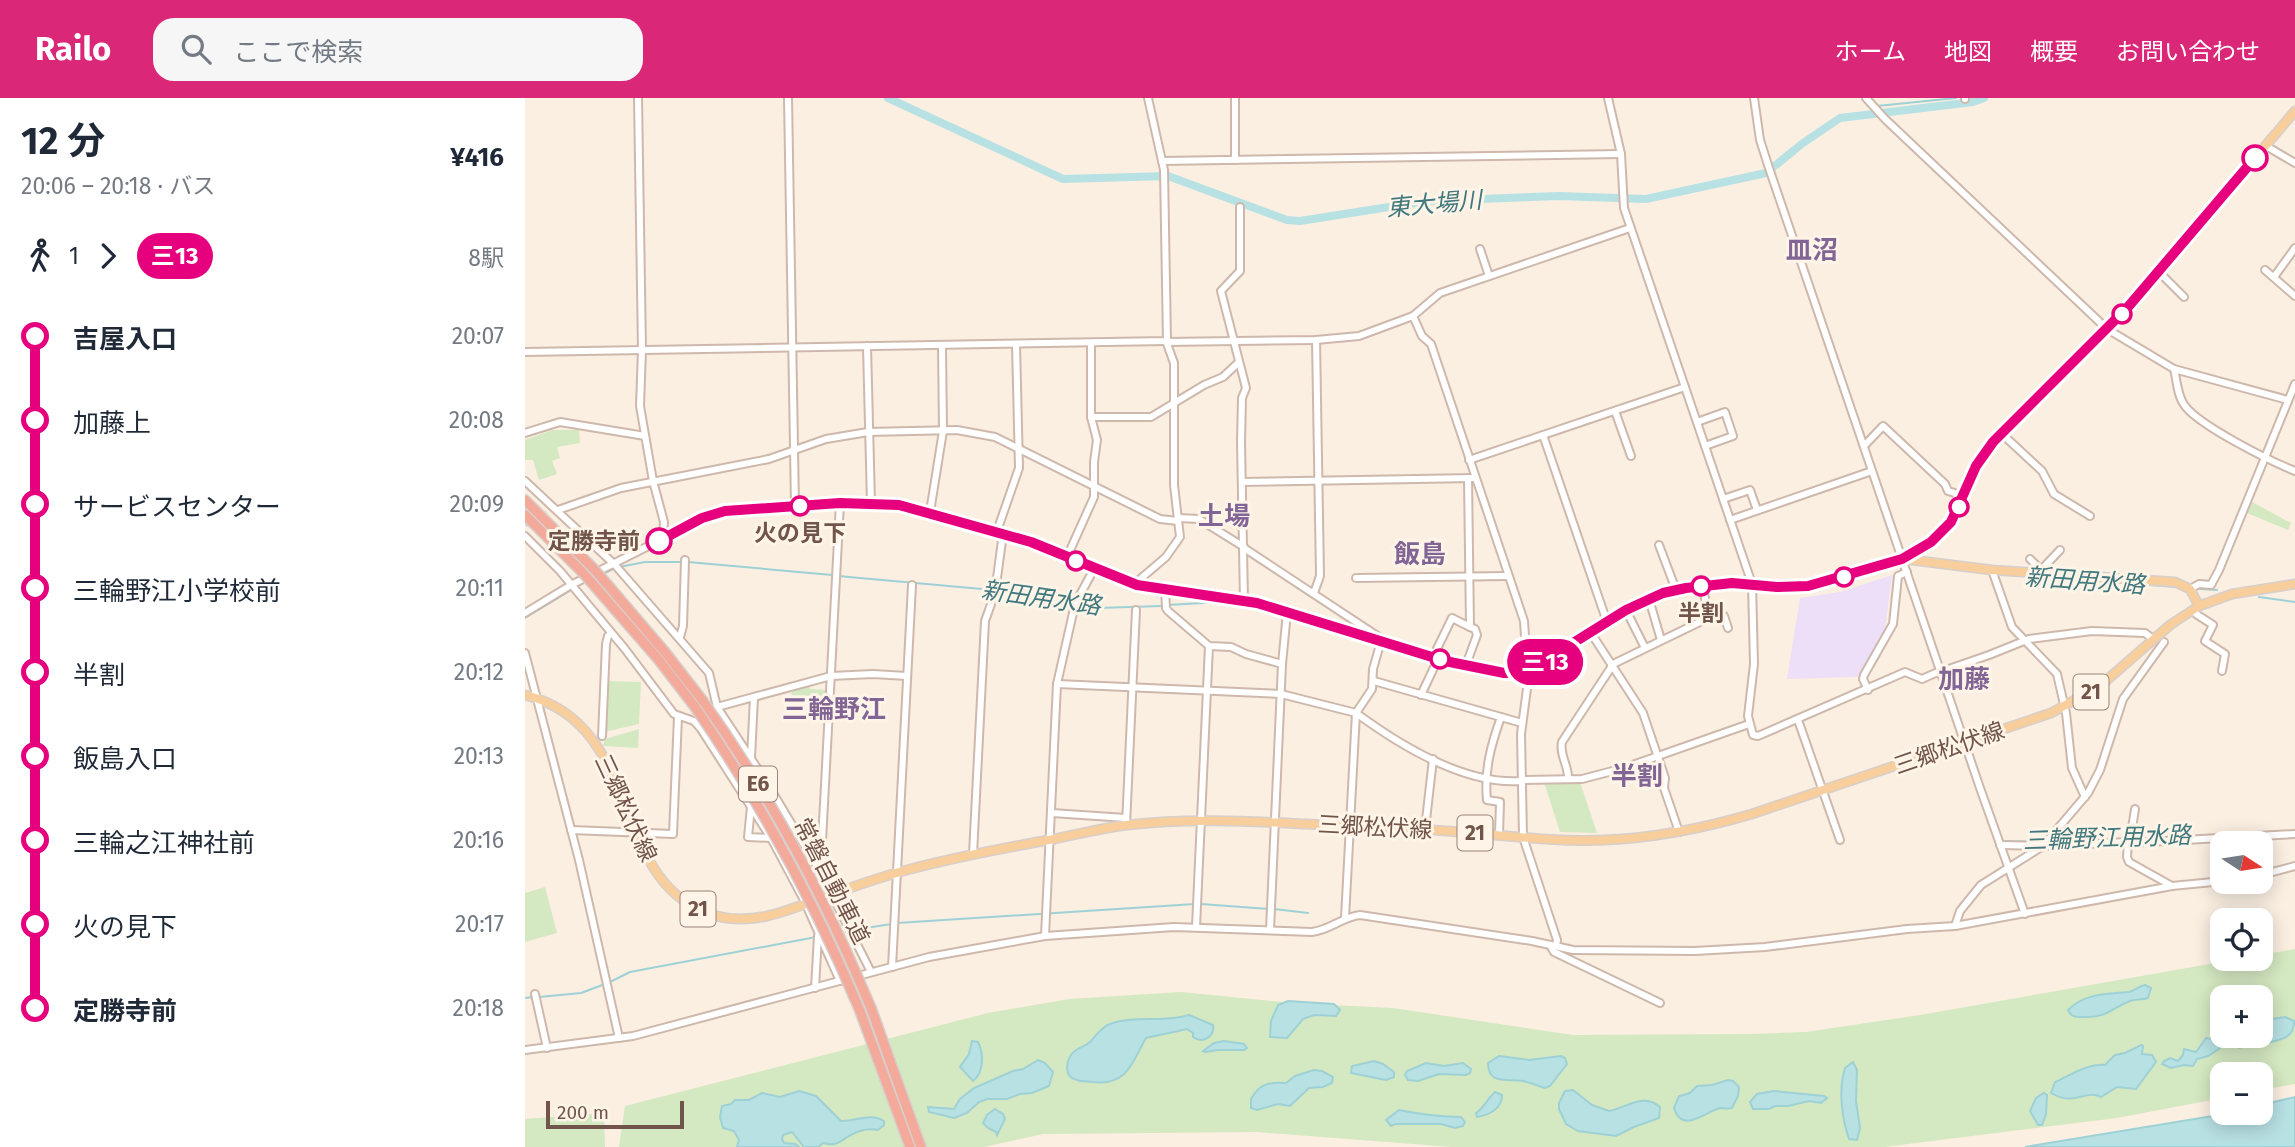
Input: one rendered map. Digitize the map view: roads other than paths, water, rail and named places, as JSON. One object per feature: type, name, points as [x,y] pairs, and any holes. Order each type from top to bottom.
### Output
[{"type":"highway","name":"常磐自動車道","points":[[526,500],[592,567],[665,652],[780,819],[835,925],[875,1020],[921,1147]]},
{"type":"highway","name":"常磐自動車道","points":[[525,515],[582,572],[699,704],[770,824],[825,930],[860,1011],[910,1147]]},
{"type":"main road","points":[[1902,559],[1938,536],[1951,522],[1980,459],[2001,433],[2107,329],[2159,272],[2295,111]]},
{"type":"main road","points":[[1902,559],[1992,570],[2175,582],[2190,589],[2197,608]]},
{"type":"main road","name":"三郷松伏線","points":[[525,695],[566,712],[593,738],[650,864],[661,880],[683,900],[705,912],[744,919],[771,915],[898,873],[973,854],[1126,822],[1201,820],[1425,829],[1603,840],[1679,832],[1739,818],[2064,707],[2099,686],[2197,608],[2232,594],[2295,584]]},
{"type":"street","points":[[638,98],[642,349],[640,406],[653,481],[664,522],[663,538]]},
{"type":"street","points":[[788,98],[795,506]]},
{"type":"street","points":[[1137,585],[1139,580],[1165,557],[1180,537],[1174,485],[1174,363],[1166,342],[1164,175],[1148,98]]},
{"type":"street","points":[[1235,98],[1235,160]]},
{"type":"street","points":[[1608,98],[1621,154],[1623,204],[1630,228],[1752,587],[1754,664],[1748,716],[1753,735],[1758,736],[1798,720],[1905,672],[1922,679],[1989,656],[2025,640],[2092,631],[2144,633],[2160,640],[2142,673],[2123,699],[2100,769],[2085,797],[2043,846],[1981,885],[1961,911],[1955,926]]},
{"type":"street","points":[[1755,98],[1760,140],[1770,171],[1964,743],[2025,914]]},
{"type":"street","points":[[1866,98],[2107,329],[2174,369],[2288,400]]},
{"type":"street","points":[[2266,146],[2295,163]]},
{"type":"street","points":[[1162,161],[1621,154]]},
{"type":"street","points":[[1240,207],[1240,271],[1221,290],[1246,388],[1242,398],[1244,600]]},
{"type":"street","points":[[525,352],[1316,340],[1359,336],[1413,316],[1440,293],[1630,228]]},
{"type":"street","points":[[2274,277],[2295,248]]},
{"type":"street","points":[[1480,249],[1489,276]]},
{"type":"street","points":[[2265,270],[2295,296]]},
{"type":"street","points":[[2159,272],[2185,297]]},
{"type":"street","points":[[1413,316],[1422,336],[1431,344],[1469,460],[1471,627]]},
{"type":"street","points":[[1314,593],[1320,576],[1316,340]]},
{"type":"street","points":[[1067,557],[1094,497],[1097,440],[1091,417],[1091,343]]},
{"type":"street","points":[[973,854],[985,621],[996,590],[1000,532],[1006,503],[1016,481],[1016,344]]},
{"type":"street","points":[[929,512],[943,431],[942,345]]},
{"type":"street","points":[[867,346],[871,503]]},
{"type":"street","points":[[1091,417],[1151,417],[1223,377],[1240,362]]},
{"type":"street","points":[[2174,369],[2181,400],[2187,409],[2230,439],[2295,471]]},
{"type":"street","points":[[2190,589],[2199,584],[2211,585],[2239,526],[2295,384]]},
{"type":"street","points":[[1469,460],[1685,387]]},
{"type":"street","points":[[1615,411],[1630,456]]},
{"type":"street","points":[[1697,422],[1725,412],[1733,436],[1705,446]]},
{"type":"street","points":[[525,433],[560,422],[645,436]]},
{"type":"street","points":[[1864,446],[1883,426],[1945,484],[1948,491],[1964,496]]},
{"type":"street","points":[[553,510],[653,481],[769,459],[826,439],[869,432],[957,430],[995,437],[1160,519],[1199,519],[1382,637],[1373,668],[1374,681],[1370,693],[1356,713],[1345,918]]},
{"type":"street","points":[[2001,433],[2042,471],[2054,494],[2090,516]]},
{"type":"street","points":[[1543,435],[1610,623]]},
{"type":"street","points":[[1730,520],[1873,471]]},
{"type":"street","points":[[1242,482],[1471,478]]},
{"type":"street","points":[[1471,478],[1524,621],[1528,675],[1522,723],[1523,837],[1557,940],[1553,945],[1554,952],[1660,1003]]},
{"type":"street","points":[[525,481],[616,566],[709,673],[718,709],[822,875],[871,972]]},
{"type":"street","points":[[1723,499],[1750,490],[1757,510]]},
{"type":"street","points":[[822,875],[840,503]]},
{"type":"street","points":[[525,613],[712,514],[795,506],[871,503],[899,505],[1000,532],[1037,544],[1137,585],[1244,600],[1436,660],[1528,675],[1610,623],[1676,590],[1808,586],[1902,559]]},
{"type":"street","points":[[525,536],[573,588],[678,717],[673,834],[571,830]]},
{"type":"street","points":[[1659,545],[1676,590]]},
{"type":"street","points":[[2030,559],[2041,572],[2060,550]]},
{"type":"street","points":[[680,637],[685,563]]},
{"type":"street","points":[[1045,936],[1057,684],[1076,602],[1094,569]]},
{"type":"street","points":[[1992,570],[2008,621],[2057,674],[2072,768],[2085,797]]},
{"type":"street","points":[[1868,690],[1863,680],[1864,675],[1893,624],[1898,576],[1907,572]]},
{"type":"street","points":[[1356,578],[1508,576]]},
{"type":"street","points":[[892,967],[912,585]]},
{"type":"street","points":[[1704,589],[1708,618]]},
{"type":"street","points":[[1165,590],[1166,606],[1209,646],[1231,647],[1282,664]]},
{"type":"street","points":[[1650,601],[1661,640]]},
{"type":"street","points":[[2197,608],[2196,614],[2213,625],[2205,641],[2225,654],[2222,671]]},
{"type":"street","points":[[1052,813],[1126,822],[1136,610]]},
{"type":"street","points":[[1628,613],[1645,648]]},
{"type":"street","points":[[1270,930],[1286,615]]},
{"type":"street","points":[[1568,779],[1569,772],[1561,748],[1562,742],[1612,666],[1708,618],[1724,615],[1728,628]]},
{"type":"street","points":[[1421,695],[1452,618],[1475,629],[1477,635],[1466,665]]},
{"type":"street","points":[[602,736],[606,644],[611,633]]},
{"type":"street","points":[[1592,636],[1643,713],[1665,778],[1664,788],[1679,832]]},
{"type":"street","points":[[1196,927],[1209,646]]},
{"type":"street","points":[[525,653],[571,830],[619,1038]]},
{"type":"street","points":[[2129,660],[2142,673]]},
{"type":"street","points":[[698,725],[718,709],[831,676],[907,676]]},
{"type":"street","points":[[1374,681],[1522,723]]},
{"type":"street","points":[[1057,684],[1281,694],[1356,713],[1382,733],[1433,759],[1485,779],[1582,779],[1749,724]]},
{"type":"street","points":[[731,774],[751,758],[754,697]]},
{"type":"street","points":[[678,717],[689,719],[698,725],[751,806],[806,904],[840,981]]},
{"type":"street","points":[[1499,835],[1500,802],[1487,800],[1485,779],[1491,742],[1501,717]]},
{"type":"street","points":[[1798,720],[1840,840]]},
{"type":"street","points":[[1425,829],[1433,759]]},
{"type":"street","points":[[751,806],[748,837],[772,841],[796,831]]},
{"type":"street","points":[[2135,809],[2127,860],[2172,886]]},
{"type":"street","points":[[2000,845],[2043,846],[2295,834]]},
{"type":"street","points":[[803,843],[806,840],[822,841]]},
{"type":"street","points":[[2273,872],[2295,866]]},
{"type":"street","points":[[797,888],[822,875]]},
{"type":"street","points":[[525,1050],[619,1038],[969,948],[1045,936],[1122,929],[1196,927],[1319,932],[1345,918],[1360,915],[1596,951],[1742,948],[1955,926],[2172,886],[2210,882]]},
{"type":"street","points":[[819,936],[851,929]]},
{"type":"street","points":[[815,988],[819,936]]},
{"type":"street","points":[[535,994],[547,1048]]},
{"type":"water","points":[[2145,985],[2151,988],[2148,998],[2130,1001],[2103,1014],[2077,1017],[2068,1010],[2089,997],[2129,992]]},
{"type":"water","points":[[1288,1001],[1334,1004],[1340,1010],[1336,1016],[1314,1015],[1303,1019],[1287,1038],[1270,1037],[1271,1021],[1278,1005]]},
{"type":"water","points":[[1189,1015],[1213,1025],[1210,1036],[1200,1040],[1193,1037],[1193,1033],[1187,1029],[1146,1038],[1127,1071],[1114,1080],[1083,1081],[1072,1078],[1067,1071],[1073,1053],[1107,1026],[1120,1021],[1170,1019]]},
{"type":"water","points":[[2285,1017],[2294,1021],[2291,1033],[2273,1042],[2273,1019]]},
{"type":"water","points":[[2206,1038],[2210,1039],[2210,1048],[2220,1048],[2197,1059],[2193,1066],[2171,1068],[2162,1064],[2170,1058],[2178,1061],[2184,1049],[2196,1052]]},
{"type":"water","points":[[972,1041],[978,1042],[982,1057],[981,1068],[973,1081],[960,1067],[969,1054]]},
{"type":"water","points":[[1224,1041],[1244,1044],[1247,1048],[1203,1051],[1214,1043]]},
{"type":"water","points":[[2141,1045],[2142,1054],[2152,1055],[2156,1062],[2136,1089],[2117,1087],[2101,1097],[2090,1095],[2067,1098],[2051,1093],[2055,1082],[2086,1068],[2105,1065],[2115,1055]]},
{"type":"water","points":[[1499,1056],[1529,1060],[1561,1056],[1567,1064],[1550,1086],[1545,1088],[1523,1081],[1495,1078],[1488,1063]]},
{"type":"water","points":[[1038,1060],[1053,1072],[1049,1086],[1007,1099],[987,1099],[979,1102],[967,1113],[954,1118],[929,1112],[928,1107],[954,1109],[960,1099],[974,1088],[1023,1069]]},
{"type":"water","points":[[1374,1061],[1394,1072],[1394,1077],[1386,1080],[1351,1073],[1352,1066]]},
{"type":"water","points":[[1853,1062],[1857,1070],[1856,1101],[1860,1128],[1857,1140],[1849,1139],[1842,1104],[1845,1068]]},
{"type":"water","points":[[1426,1063],[1444,1066],[1463,1063],[1471,1069],[1466,1075],[1439,1074],[1418,1081],[1408,1080],[1405,1075],[1407,1071]]},
{"type":"water","points":[[1314,1070],[1333,1077],[1332,1083],[1309,1088],[1290,1106],[1278,1104],[1257,1110],[1251,1108],[1251,1099],[1262,1087],[1270,1083],[1286,1083],[1295,1076]]},
{"type":"water","points":[[1728,1080],[1739,1087],[1732,1108],[1720,1108],[1688,1121],[1678,1116],[1674,1108],[1679,1096],[1690,1093],[1697,1086]]},
{"type":"water","points":[[1573,1090],[1592,1105],[1609,1111],[1635,1102],[1648,1101],[1660,1107],[1659,1118],[1616,1136],[1578,1131],[1566,1124],[1559,1109],[1565,1091]]},
{"type":"water","points":[[799,1091],[816,1096],[841,1121],[873,1117],[884,1121],[884,1125],[878,1130],[854,1133],[836,1144],[823,1143],[818,1147],[804,1147],[792,1132],[783,1135],[782,1139],[784,1143],[796,1144],[799,1147],[737,1147],[739,1140],[734,1131],[723,1128],[720,1117],[722,1106],[735,1100],[749,1100],[762,1093],[780,1097]]},
{"type":"water","points":[[1774,1091],[1827,1098],[1821,1103],[1809,1101],[1769,1109],[1753,1109],[1750,1102],[1757,1094]]},
{"type":"water","points":[[1495,1092],[1502,1095],[1500,1104],[1490,1113],[1477,1117],[1476,1113]]},
{"type":"water","points":[[2044,1093],[2047,1095],[2046,1114],[2042,1125],[2038,1125],[2030,1111],[2036,1098]]},
{"type":"water","points":[[2295,1097],[2295,1147],[2025,1147],[2210,1116],[2210,1125],[2273,1125],[2273,1102]]},
{"type":"water","points":[[995,1109],[1003,1114],[1005,1119],[997,1135],[983,1123],[987,1115]]},
{"type":"water","points":[[1399,1110],[1461,1117],[1465,1122],[1463,1126],[1455,1128],[1441,1124],[1391,1126],[1386,1120]]},
{"type":"waterway","name":"東大場川","points":[[888,98],[1063,179],[1168,176],[1287,220],[1300,221],[1427,201],[1559,196],[1646,199],[1766,173],[1840,118],[1973,102],[1984,98]]},
{"type":"waterway","points":[[1877,106],[1956,98]]},
{"type":"waterway","name":"新田用水路","points":[[619,567],[645,562],[682,562]]},
{"type":"waterway","name":"新田用水路","points":[[688,562],[832,575]]},
{"type":"waterway","name":"新田用水路","points":[[603,574],[613,569]]},
{"type":"waterway","name":"新田用水路","points":[[838,576],[993,590]]},
{"type":"waterway","name":"新田用水路","points":[[2083,580],[2176,587]]},
{"type":"waterway","name":"新田用水路","points":[[1818,587],[1831,583]]},
{"type":"waterway","name":"新田用水路","points":[[525,618],[573,589]]},
{"type":"waterway","name":"新田用水路","points":[[1780,590],[1799,589]]},
{"type":"waterway","name":"新田用水路","points":[[2200,589],[2217,590]]},
{"type":"waterway","name":"新田用水路","points":[[998,590],[1054,595],[1097,608],[1162,606]]},
{"type":"waterway","name":"新田用水路","points":[[1655,599],[1698,590]]},
{"type":"waterway","name":"新田用水路","points":[[2259,597],[2295,602]]},
{"type":"waterway","name":"新田用水路","points":[[1167,605],[1221,602],[1246,605],[1376,644]]},
{"type":"waterway","name":"新田用水路","points":[[1631,612],[1647,603]]},
{"type":"waterway","name":"新田用水路","points":[[1595,635],[1626,615]]},
{"type":"waterway","name":"新田用水路","points":[[1531,677],[1591,638]]},
{"type":"waterway","name":"新田用水路","points":[[1382,646],[1433,661]]},
{"type":"waterway","name":"新田用水路","points":[[1439,663],[1494,677],[1525,678]]},
{"type":"waterway","name":"三輪野江用水路","points":[[2202,836],[2210,836]]},
{"type":"waterway","name":"三輪野江用水路","points":[[2132,839],[2175,837]]},
{"type":"waterway","name":"三輪野江用水路","points":[[2051,842],[2116,840]]},
{"type":"waterway","name":"三輪野江用水路","points":[[2003,841],[2042,842]]},
{"type":"waterway","points":[[897,923],[1195,904]]},
{"type":"waterway","points":[[1201,904],[1269,909]]},
{"type":"waterway","points":[[1274,909],[1308,913]]},
{"type":"waterway","points":[[852,930],[892,924]]},
{"type":"waterway","points":[[610,982],[630,972],[816,937]]},
{"type":"waterway","points":[[539,997],[581,993],[605,984]]},
{"type":"waterway","points":[[525,998],[533,997]]},
{"type":"tunnel","points":[[525,524],[549,512]]},
{"type":"place","name":"火の見下","points":[[800,506]]},
{"type":"place","name":"定勝寺前","points":[[659,541]]},
{"type":"place","name":"半割","points":[[1701,586]]},
{"type":"district","name":"皿沼","points":[[1812,250]]},
{"type":"district","name":"土場","points":[[1224,516]]},
{"type":"district","name":"飯島","points":[[1420,554]]},
{"type":"district","name":"加藤","points":[[1964,679]]},
{"type":"district","name":"三輪野江","points":[[834,709]]},
{"type":"district","name":"半割","points":[[1637,776]]}]
